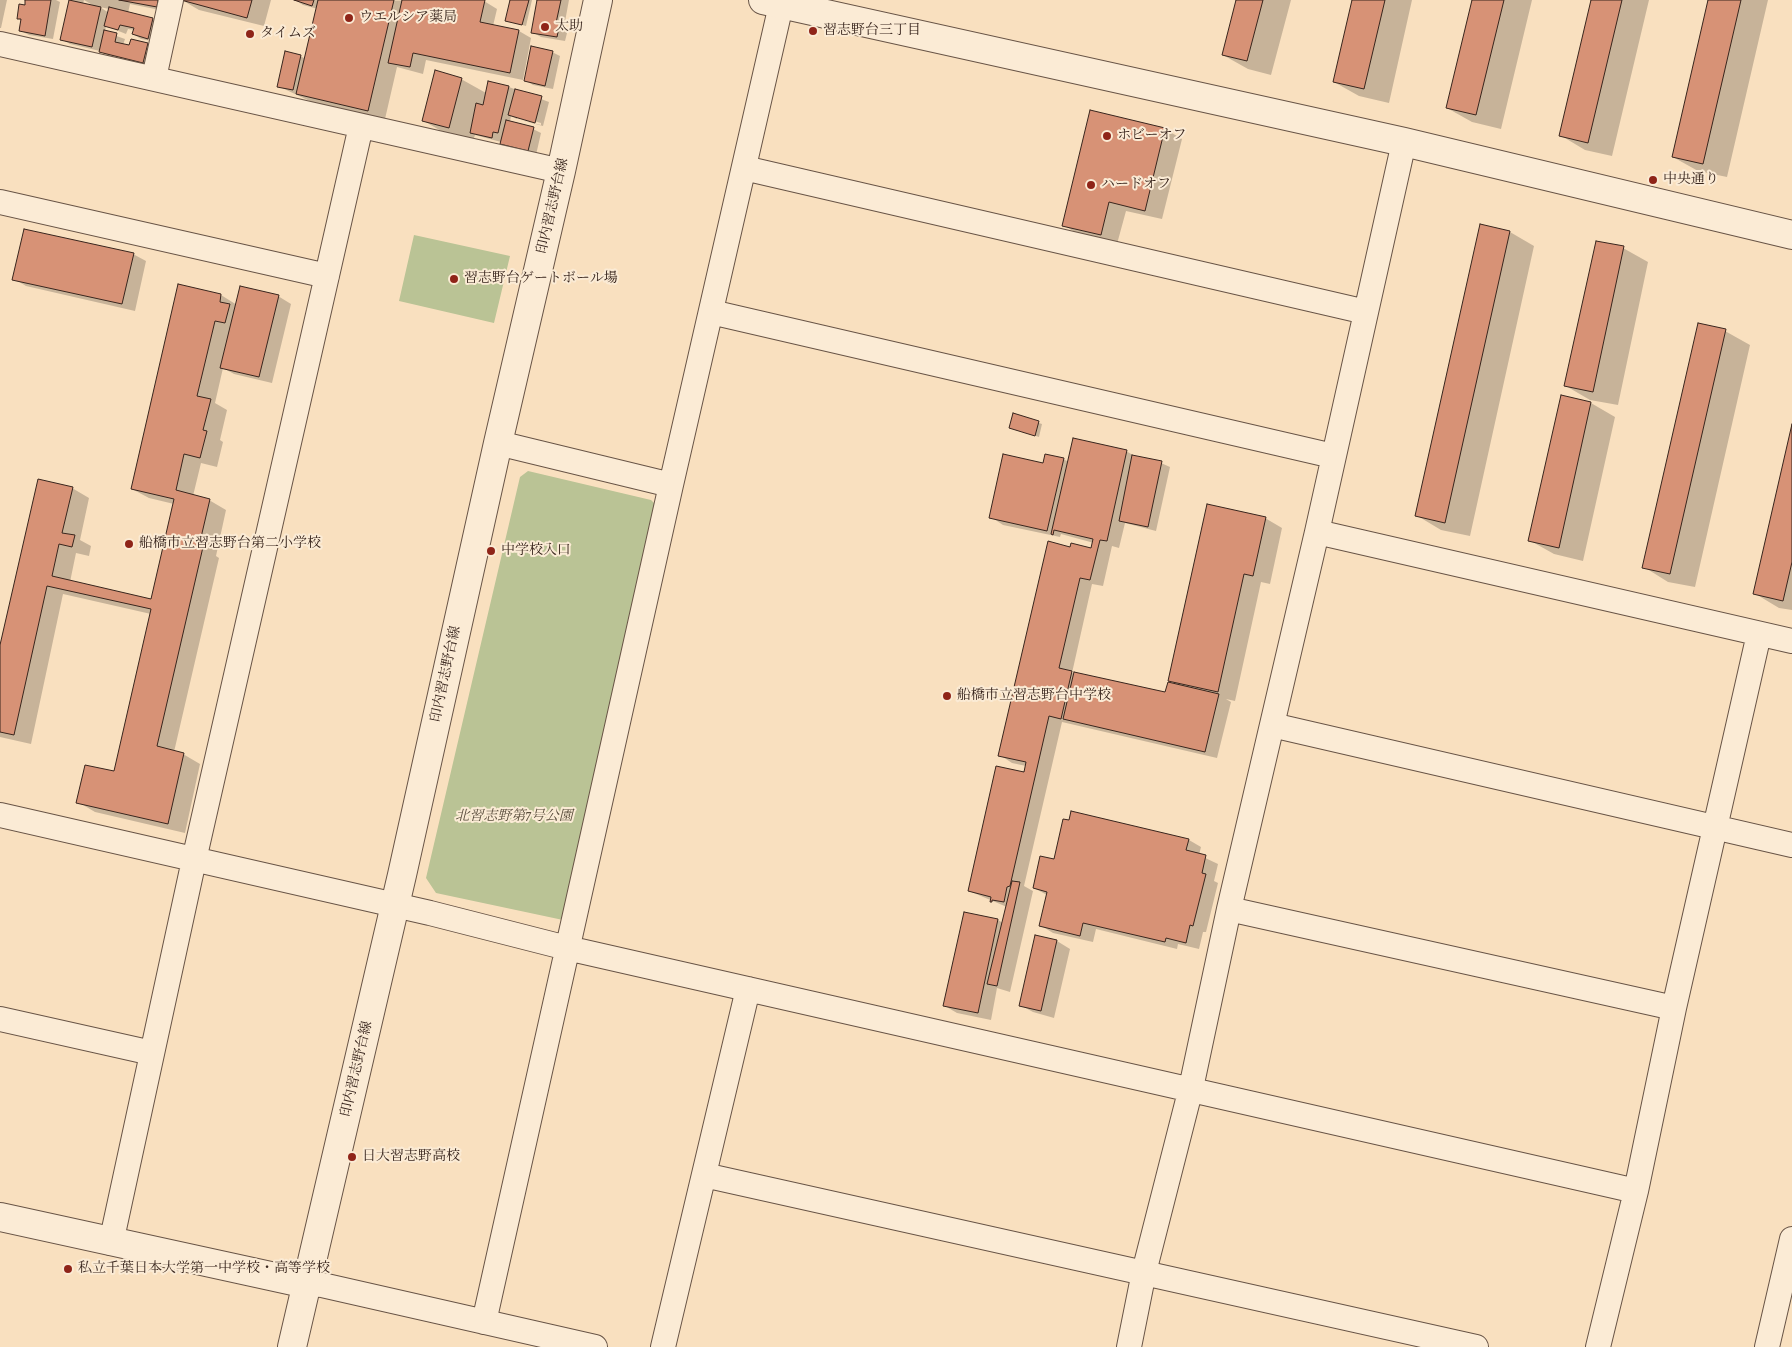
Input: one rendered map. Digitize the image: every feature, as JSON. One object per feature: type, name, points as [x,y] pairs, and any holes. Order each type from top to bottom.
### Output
[{"type":"street","points":[[154,78],[172,0]]},
{"type":"street","name":"印内習志野台線","points":[[292,1347],[395,905],[598,0]]},
{"type":"street","points":[[484,1322],[671,485],[744,168],[772,2],[1404,142],[1792,235]]},
{"type":"street","points":[[0,44],[561,171]]},
{"type":"street","points":[[110,1243],[194,860],[361,126]]},
{"type":"street","points":[[1129,1347],[1144,1272],[1191,1088],[1229,909],[1317,532],[1404,142]]},
{"type":"street","points":[[744,168],[1366,312]]},
{"type":"street","points":[[0,202],[326,276]]},
{"type":"street","points":[[711,312],[1333,456]]},
{"type":"street","points":[[498,443],[671,485]]},
{"type":"street","points":[[1317,532],[1792,642]]},
{"type":"street","points":[[1598,1347],[1636,1190],[1674,1008],[1760,634]]},
{"type":"street","points":[[1272,725],[1792,845]]},
{"type":"street","points":[[0,815],[395,905],[567,948],[1636,1190]]},
{"type":"street","points":[[1229,909],[1674,1008]]},
{"type":"street","points":[[664,1347],[748,989]]},
{"type":"street","points":[[0,1019],[152,1053]]},
{"type":"street","points":[[704,1175],[1476,1347]]},
{"type":"street","points":[[0,1218],[307,1284],[322,1284],[595,1347]]},
{"type":"street","points":[[1767,1347],[1792,1239]]},
{"type":"green space","name":"習志野台ゲートボール場","points":[[414,235],[510,256],[494,323],[399,301]]},
{"type":"green space","name":"北習志野第7号公園","points":[[528,471],[651,500],[659,508],[563,920],[436,893],[426,878],[520,477]]},
{"type":"building","points":[[25,0],[51,0],[45,36],[19,31],[21,19],[17,19],[19,4],[25,5]]},
{"type":"building","points":[[69,0],[101,7],[92,47],[60,40]]},
{"type":"building","points":[[119,0],[158,0],[157,7]]},
{"type":"building","points":[[181,0],[252,0],[247,18]]},
{"type":"building","points":[[294,0],[314,0],[312,6]]},
{"type":"building","points":[[318,0],[394,0],[368,111],[296,94]]},
{"type":"building","points":[[402,0],[485,0],[480,22],[519,30],[510,73],[413,53],[410,67],[388,63]]},
{"type":"building","points":[[510,0],[529,0],[522,25],[505,21]]},
{"type":"building","points":[[537,0],[561,0],[556,23],[560,23],[557,37],[531,33]]},
{"type":"building","points":[[1236,0],[1263,0],[1247,61],[1222,55]]},
{"type":"building","points":[[1352,0],[1385,0],[1364,89],[1333,82]]},
{"type":"building","points":[[1472,0],[1504,0],[1476,115],[1446,108]]},
{"type":"building","points":[[1591,0],[1622,0],[1588,143],[1559,136]]},
{"type":"building","points":[[1708,0],[1741,0],[1703,164],[1672,157]]},
{"type":"building","points":[[109,7],[153,18],[148,39],[132,34],[134,28],[120,25],[118,30],[104,26]]},
{"type":"building","points":[[104,30],[117,33],[115,42],[129,45],[131,39],[148,43],[143,63],[99,52]]},
{"type":"building","points":[[531,46],[553,51],[545,86],[524,81]]},
{"type":"building","points":[[285,51],[301,55],[293,90],[277,87]]},
{"type":"building","points":[[435,70],[462,78],[449,128],[422,121]]},
{"type":"building","points":[[488,81],[509,86],[498,133],[493,132],[492,138],[470,133],[476,103],[483,105]]},
{"type":"building","points":[[515,89],[542,96],[535,123],[508,115]]},
{"type":"building","points":[[1090,110],[1165,128],[1145,211],[1109,202],[1101,235],[1062,226]]},
{"type":"building","points":[[506,120],[534,127],[528,151],[500,144]]},
{"type":"building","points":[[1480,224],[1510,231],[1445,523],[1415,516]]},
{"type":"building","points":[[24,229],[134,253],[122,304],[12,280]]},
{"type":"building","points":[[1596,241],[1624,246],[1593,392],[1564,386]]},
{"type":"building","points":[[178,284],[221,294],[220,302],[230,304],[225,323],[215,321],[197,396],[211,399],[203,430],[207,431],[200,458],[184,454],[176,490],[210,499],[199,546],[203,547],[157,746],[184,753],[168,824],[76,803],[85,765],[114,771],[151,609],[47,586],[14,735],[0,732],[0,645],[38,479],[73,487],[62,533],[75,535],[72,547],[59,544],[52,576],[151,599],[174,499],[131,489]]},
{"type":"building","points":[[240,286],[279,295],[259,377],[220,368]]},
{"type":"building","points":[[1698,323],[1726,329],[1670,574],[1642,568]]},
{"type":"building","points":[[1561,395],[1591,402],[1559,548],[1528,541]]},
{"type":"building","points":[[1013,413],[1039,421],[1035,436],[1009,428]]},
{"type":"building","points":[[1792,424],[1792,562],[1783,601],[1753,594]]},
{"type":"building","points":[[1073,438],[1127,450],[1107,541],[1100,540],[1090,580],[1080,578],[1059,668],[1072,671],[1061,719],[1049,716],[1010,886],[1007,887],[1004,902],[992,900],[990,902],[991,897],[968,891],[996,766],[1024,772],[1026,762],[998,756],[1048,541],[1070,547],[1071,543],[1091,548],[1093,539],[1054,530],[1053,535],[1051,534]]},
{"type":"building","points":[[1003,454],[1043,463],[1045,454],[1064,458],[1047,531],[989,518]]},
{"type":"building","points":[[1132,455],[1162,461],[1148,527],[1119,521]]},
{"type":"building","points":[[1207,504],[1266,517],[1253,576],[1244,574],[1218,692],[1168,681]]},
{"type":"building","points":[[1074,672],[1165,692],[1168,682],[1219,694],[1205,752],[1063,719]]},
{"type":"building","points":[[1071,811],[1189,839],[1186,850],[1206,855],[1202,873],[1206,874],[1193,926],[1190,925],[1186,943],[1166,938],[1165,942],[1083,923],[1080,936],[1039,926],[1047,892],[1033,888],[1040,856],[1054,859],[1063,819],[1069,820]]},
{"type":"building","points":[[1012,881],[1020,882],[997,986],[987,984]]},
{"type":"building","points":[[964,912],[998,919],[978,1013],[943,1006]]},
{"type":"building","points":[[1035,935],[1057,940],[1041,1011],[1019,1006]]},
{"type":"place","name":"ウエルシア薬局","points":[[349,18]]},
{"type":"place","name":"太助","points":[[545,27]]},
{"type":"place","name":"習志野台三丁目","points":[[813,31]]},
{"type":"place","name":"タイムズ","points":[[250,34]]},
{"type":"place","name":"ホビーオフ","points":[[1107,136]]},
{"type":"place","name":"中央通り","points":[[1653,180]]},
{"type":"place","name":"ハードオフ","points":[[1091,185]]},
{"type":"place","name":"習志野台ゲートボール場","points":[[454,279]]},
{"type":"place","name":"船橋市立習志野台第二小学校","points":[[129,544]]},
{"type":"place","name":"中学校入口","points":[[491,551]]},
{"type":"place","name":"船橋市立習志野台中学校","points":[[947,696]]},
{"type":"place","name":"日大習志野高校","points":[[352,1157]]},
{"type":"place","name":"私立千葉日本大学第一中学校・高等学校","points":[[68,1269]]}]
